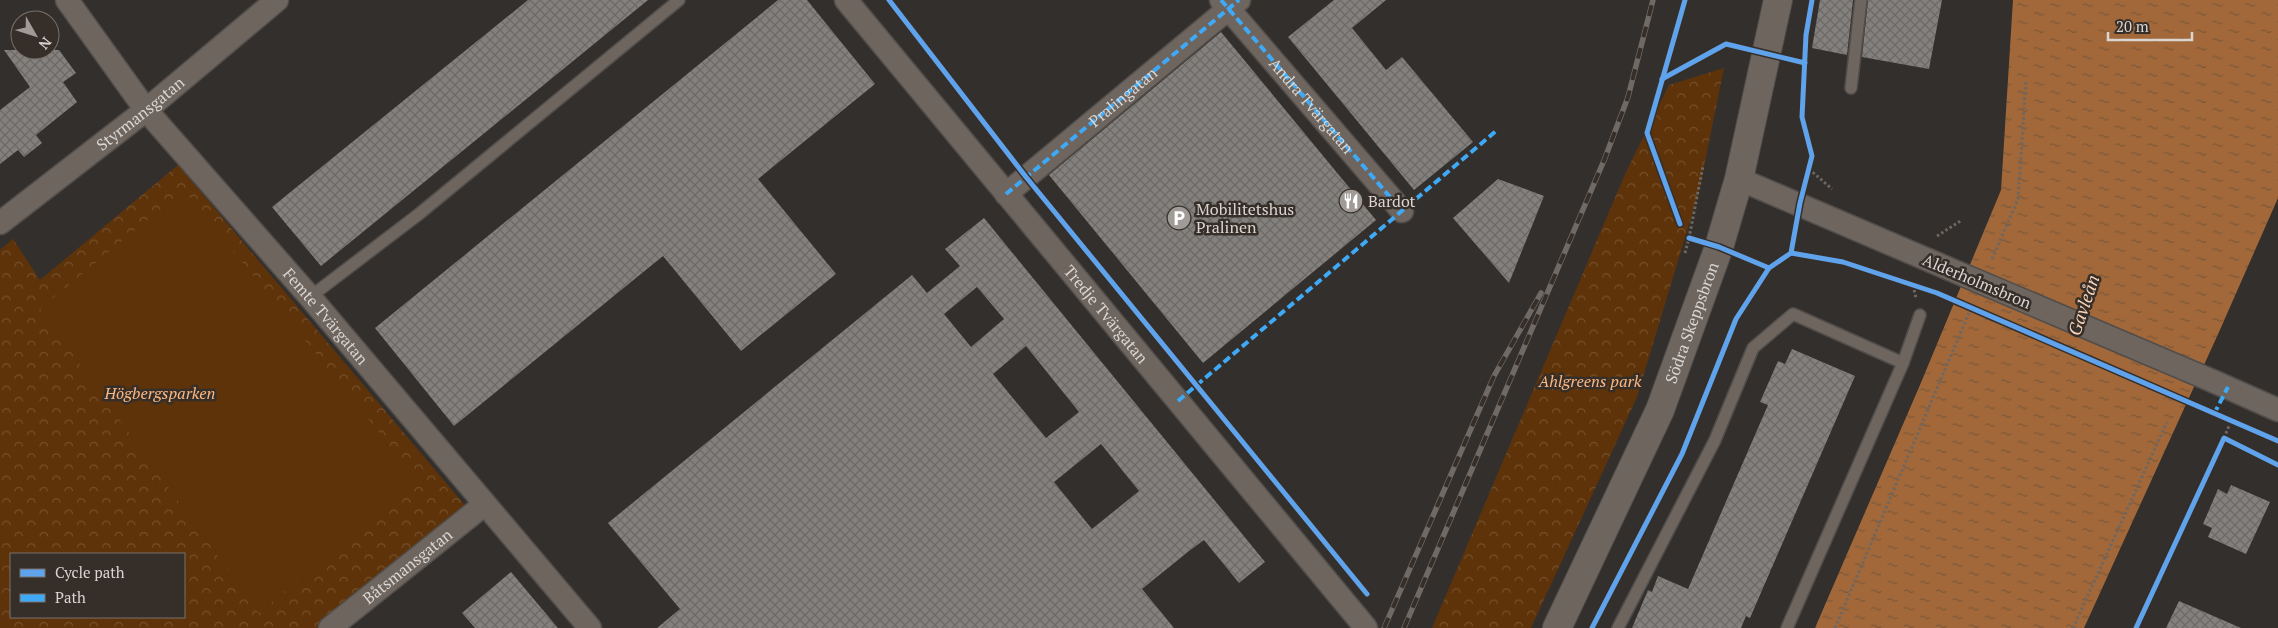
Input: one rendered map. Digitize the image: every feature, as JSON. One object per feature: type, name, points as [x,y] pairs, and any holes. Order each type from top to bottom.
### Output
[{"type":"street","name":"Femte Tvärgatan","points":[[67,0],[146,110],[310,297],[590,628]]},
{"type":"street","name":"Styrmansgatan","points":[[0,223],[146,110],[277,0]]},
{"type":"street","name":"Tredje Tvärgatan","points":[[846,0],[1366,628]]},
{"type":"street","name":"Södra Skeppsbron","points":[[1556,628],[1660,410],[1719,247],[1740,179],[1778,0]]},
{"type":"street","name":"Pralingatan","points":[[1006,194],[1229,3]]},
{"type":"street","name":"Andra Tvärgatan","points":[[1229,3],[1402,211]]},
{"type":"street","name":"Alderholmsbron","points":[[1740,179],[1800,203],[2278,410]]},
{"type":"street","name":"Båtsmansgatan","points":[[330,628],[485,504]]},
{"type":"lane","points":[[310,297],[419,214],[679,0]]},
{"type":"lane","points":[[1851,88],[1861,0]]},
{"type":"lane","points":[[1618,628],[1715,440],[1753,348],[1793,314],[1903,363]]},
{"type":"lane","points":[[1787,628],[1903,363],[1920,316]]},
{"type":"path","points":[[1991,263],[2018,199],[2026,80]]},
{"type":"path","points":[[1800,203],[1810,162]]},
{"type":"path","points":[[1683,256],[1690,238],[1703,166]]},
{"type":"path","points":[[1930,240],[1962,220]]},
{"type":"path","points":[[1690,238],[1719,247]]},
{"type":"path","points":[[1905,282],[1921,288]]},
{"type":"path","points":[[1835,628],[1975,300]]},
{"type":"path","points":[[2222,417],[2239,424]]},
{"type":"path","points":[[2220,445],[2231,421]]},
{"type":"path","points":[[2073,628],[2167,422]]},
{"type":"path","points":[[2224,438],[2232,442]]},
{"type":"green space","name":"Ahlgreens park","points":[[1724,68],[1699,191],[1637,397],[1531,628],[1432,628],[1626,172],[1669,85]]},
{"type":"green space","name":"Högbergsparken","points":[[178,165],[468,509],[317,628],[0,628],[0,250],[13,239],[40,280]]},
{"type":"green space","points":[[184,190],[417,480],[259,613],[40,309]]},
{"type":"water","name":"Gavleån","points":[[2013,0],[2278,0],[2278,198],[2084,628],[1815,628],[1920,385],[2001,190]]},
{"type":"building","points":[[528,0],[648,0],[321,266],[272,207]]},
{"type":"building","points":[[778,0],[807,0],[875,84],[758,179],[836,274],[741,351],[663,256],[454,426],[375,328]]},
{"type":"building","points":[[1334,0],[1386,0],[1352,28],[1386,70],[1402,57],[1473,142],[1414,190],[1288,37]]},
{"type":"building","points":[[1820,0],[1853,0],[1847,55],[1812,48]]},
{"type":"building","points":[[1868,0],[1942,0],[1929,69],[1862,57]]},
{"type":"building","name":"Mobilitetshus Pralinen","points":[[1221,32],[1376,220],[1203,363],[1049,175]]},
{"type":"building","points":[[4,50],[10,50],[10,59]]},
{"type":"building","points":[[60,51],[76,73],[63,82],[77,102],[36,135],[42,143],[24,157],[18,150],[0,164],[0,110],[30,87],[11,60],[60,60]]},
{"type":"building","points":[[1498,179],[1544,196],[1509,283],[1453,218]]},
{"type":"building","points":[[984,218],[1265,562],[1239,583],[1204,540],[1142,589],[1174,628],[657,628],[680,609],[608,523],[912,275],[927,293],[960,266],[945,249]],"holes":[[[977,287],[1004,319],[971,347],[944,314]],[[1026,346],[1079,412],[1046,438],[993,374]],[[1101,444],[1139,491],[1092,529],[1054,482]]]},
{"type":"building","points":[[1792,349],[1855,376],[1750,618],[1746,616],[1741,628],[1632,628],[1648,590],[1652,592],[1658,576],[1688,589],[1768,405],[1760,402],[1778,361],[1785,364]]},
{"type":"building","points":[[2231,485],[2270,502],[2246,554],[2208,537],[2212,528],[2203,524],[2218,489],[2227,494]]},
{"type":"building","points":[[511,572],[558,628],[475,628],[462,613]]},
{"type":"building","points":[[2179,601],[2241,628],[2166,628]]},
{"type":"railway","points":[[1404,628],[1605,158],[1628,97],[1653,0]]},
{"type":"railway","points":[[1384,628],[1494,376],[1541,293]]},
{"type":"marked path","points":[[1221,0],[1402,211]]},
{"type":"marked path","points":[[1006,194],[1239,0]]},
{"type":"marked path","points":[[1178,401],[1496,131]]},
{"type":"marked path","points":[[2214,414],[2228,387]]},
{"type":"cycle path","points":[[889,0],[1026,177],[1367,594]]},
{"type":"cycle path","points":[[1680,224],[1647,133],[1685,0]]},
{"type":"cycle path","points":[[1592,628],[1682,454],[1736,319],[1769,268],[1791,253],[1800,203],[1812,156],[1802,117],[1806,35],[1812,0]]},
{"type":"cycle path","points":[[1662,79],[1726,44],[1805,63]]},
{"type":"cycle path","points":[[1689,238],[1719,247],[1769,268]]},
{"type":"cycle path","points":[[1791,253],[1843,262],[1937,293],[2278,441]]},
{"type":"cycle path","points":[[2136,628],[2224,438],[2278,465]]},
{"type":"place","name":"Bardot","points":[[1351,201]]},
{"type":"place","name":"Mobilitetshus Pralinen","points":[[1179,218]]}]
